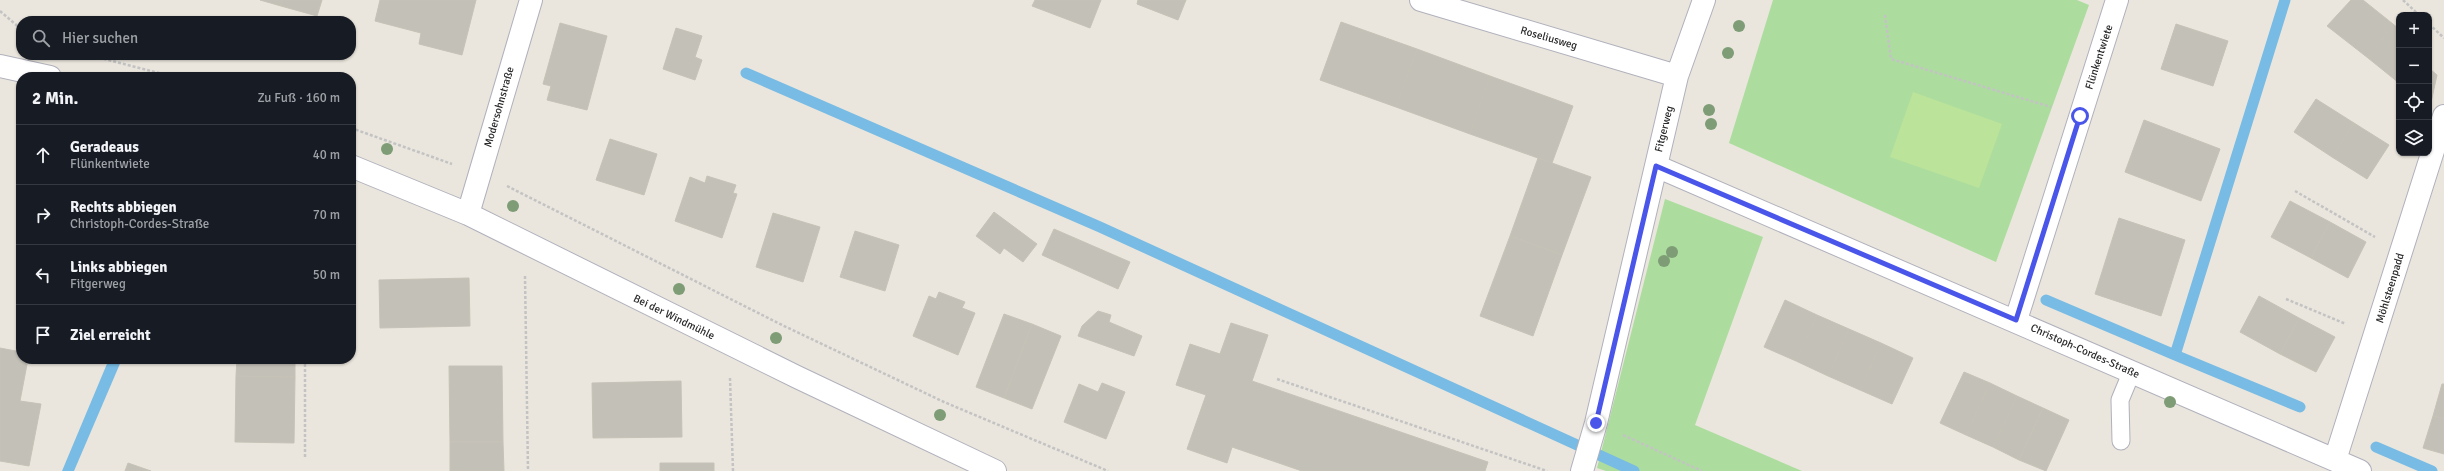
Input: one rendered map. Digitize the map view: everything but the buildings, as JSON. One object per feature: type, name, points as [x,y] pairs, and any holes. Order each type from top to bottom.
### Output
[{"type":"street","name":"Modersohnstraße","points":[[468,214],[531,0]]},
{"type":"street","name":"Roseliusweg","points":[[1421,0],[1677,76]]},
{"type":"street","name":"Fitgerweg","points":[[1582,471],[1596,423],[1677,76],[1704,0]]},
{"type":"street","name":"Flünkentwiete","points":[[2016,320],[2117,0]]},
{"type":"street","points":[[0,66],[27,72]]},
{"type":"street","name":"Möhlsteenpadd","points":[[2335,460],[2444,116]]},
{"type":"street","name":"Christoph-Cordes-Straße","points":[[1656,166],[2016,320],[2360,471]]},
{"type":"street","name":"Bei der Windmühle","points":[[356,168],[468,214],[729,344],[995,471]]},
{"type":"lane","points":[[2121,441],[2120,400],[2132,371]]},
{"type":"path","points":[[2403,0],[2416,12]]},
{"type":"path","points":[[0,11],[16,25]]},
{"type":"path","points":[[1885,16],[1891,59],[2080,116]]},
{"type":"path","points":[[2432,27],[2444,38]]},
{"type":"path","points":[[108,60],[155,72]]},
{"type":"path","points":[[356,130],[480,174],[532,197],[782,325],[937,399],[1108,471]]},
{"type":"path","points":[[2295,191],[2401,252]]},
{"type":"path","points":[[525,242],[528,471]]},
{"type":"path","points":[[2286,298],[2375,336]]},
{"type":"path","points":[[729,344],[733,471]]},
{"type":"path","points":[[305,364],[305,457]]},
{"type":"path","points":[[1277,379],[1546,471]]},
{"type":"path","points":[[1596,423],[1702,471]]},
{"type":"green space","points":[[1773,0],[2077,0],[2089,5],[1996,262],[1729,143]]},
{"type":"green space","points":[[1913,92],[2002,124],[1979,188],[1890,157]]},
{"type":"green space","points":[[1665,199],[1763,237],[1695,425],[1802,471],[1606,471],[1597,468]]},
{"type":"water","points":[[107,364],[120,364],[74,471],[62,471]]},
{"type":"waterway","points":[[2046,300],[2175,355],[2285,0]]},
{"type":"waterway","points":[[746,73],[1100,227],[1634,471]]},
{"type":"waterway","points":[[2175,355],[2300,407]]},
{"type":"waterway","points":[[2376,447],[2432,471]]},
{"type":"route","points":[[1596,423],[1656,166],[2016,320],[2080,116]]}]
